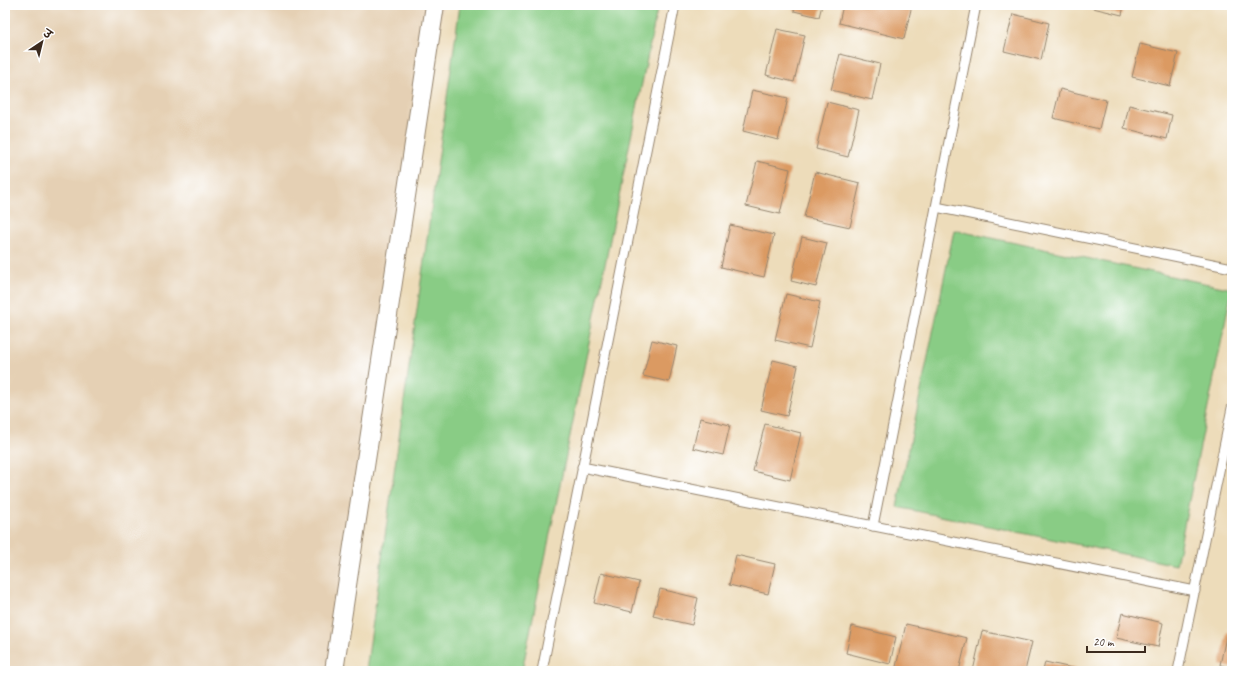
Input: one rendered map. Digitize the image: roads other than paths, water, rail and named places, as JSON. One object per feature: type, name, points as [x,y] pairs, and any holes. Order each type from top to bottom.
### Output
[{"type":"street","points":[[334,671],[435,5]]},
{"type":"lane","points":[[542,671],[675,5]]},
{"type":"lane","points":[[874,526],[976,5]]},
{"type":"lane","points":[[936,207],[1232,268]]},
{"type":"lane","points":[[1178,671],[1232,408]]},
{"type":"lane","points":[[582,467],[1194,592]]}]
